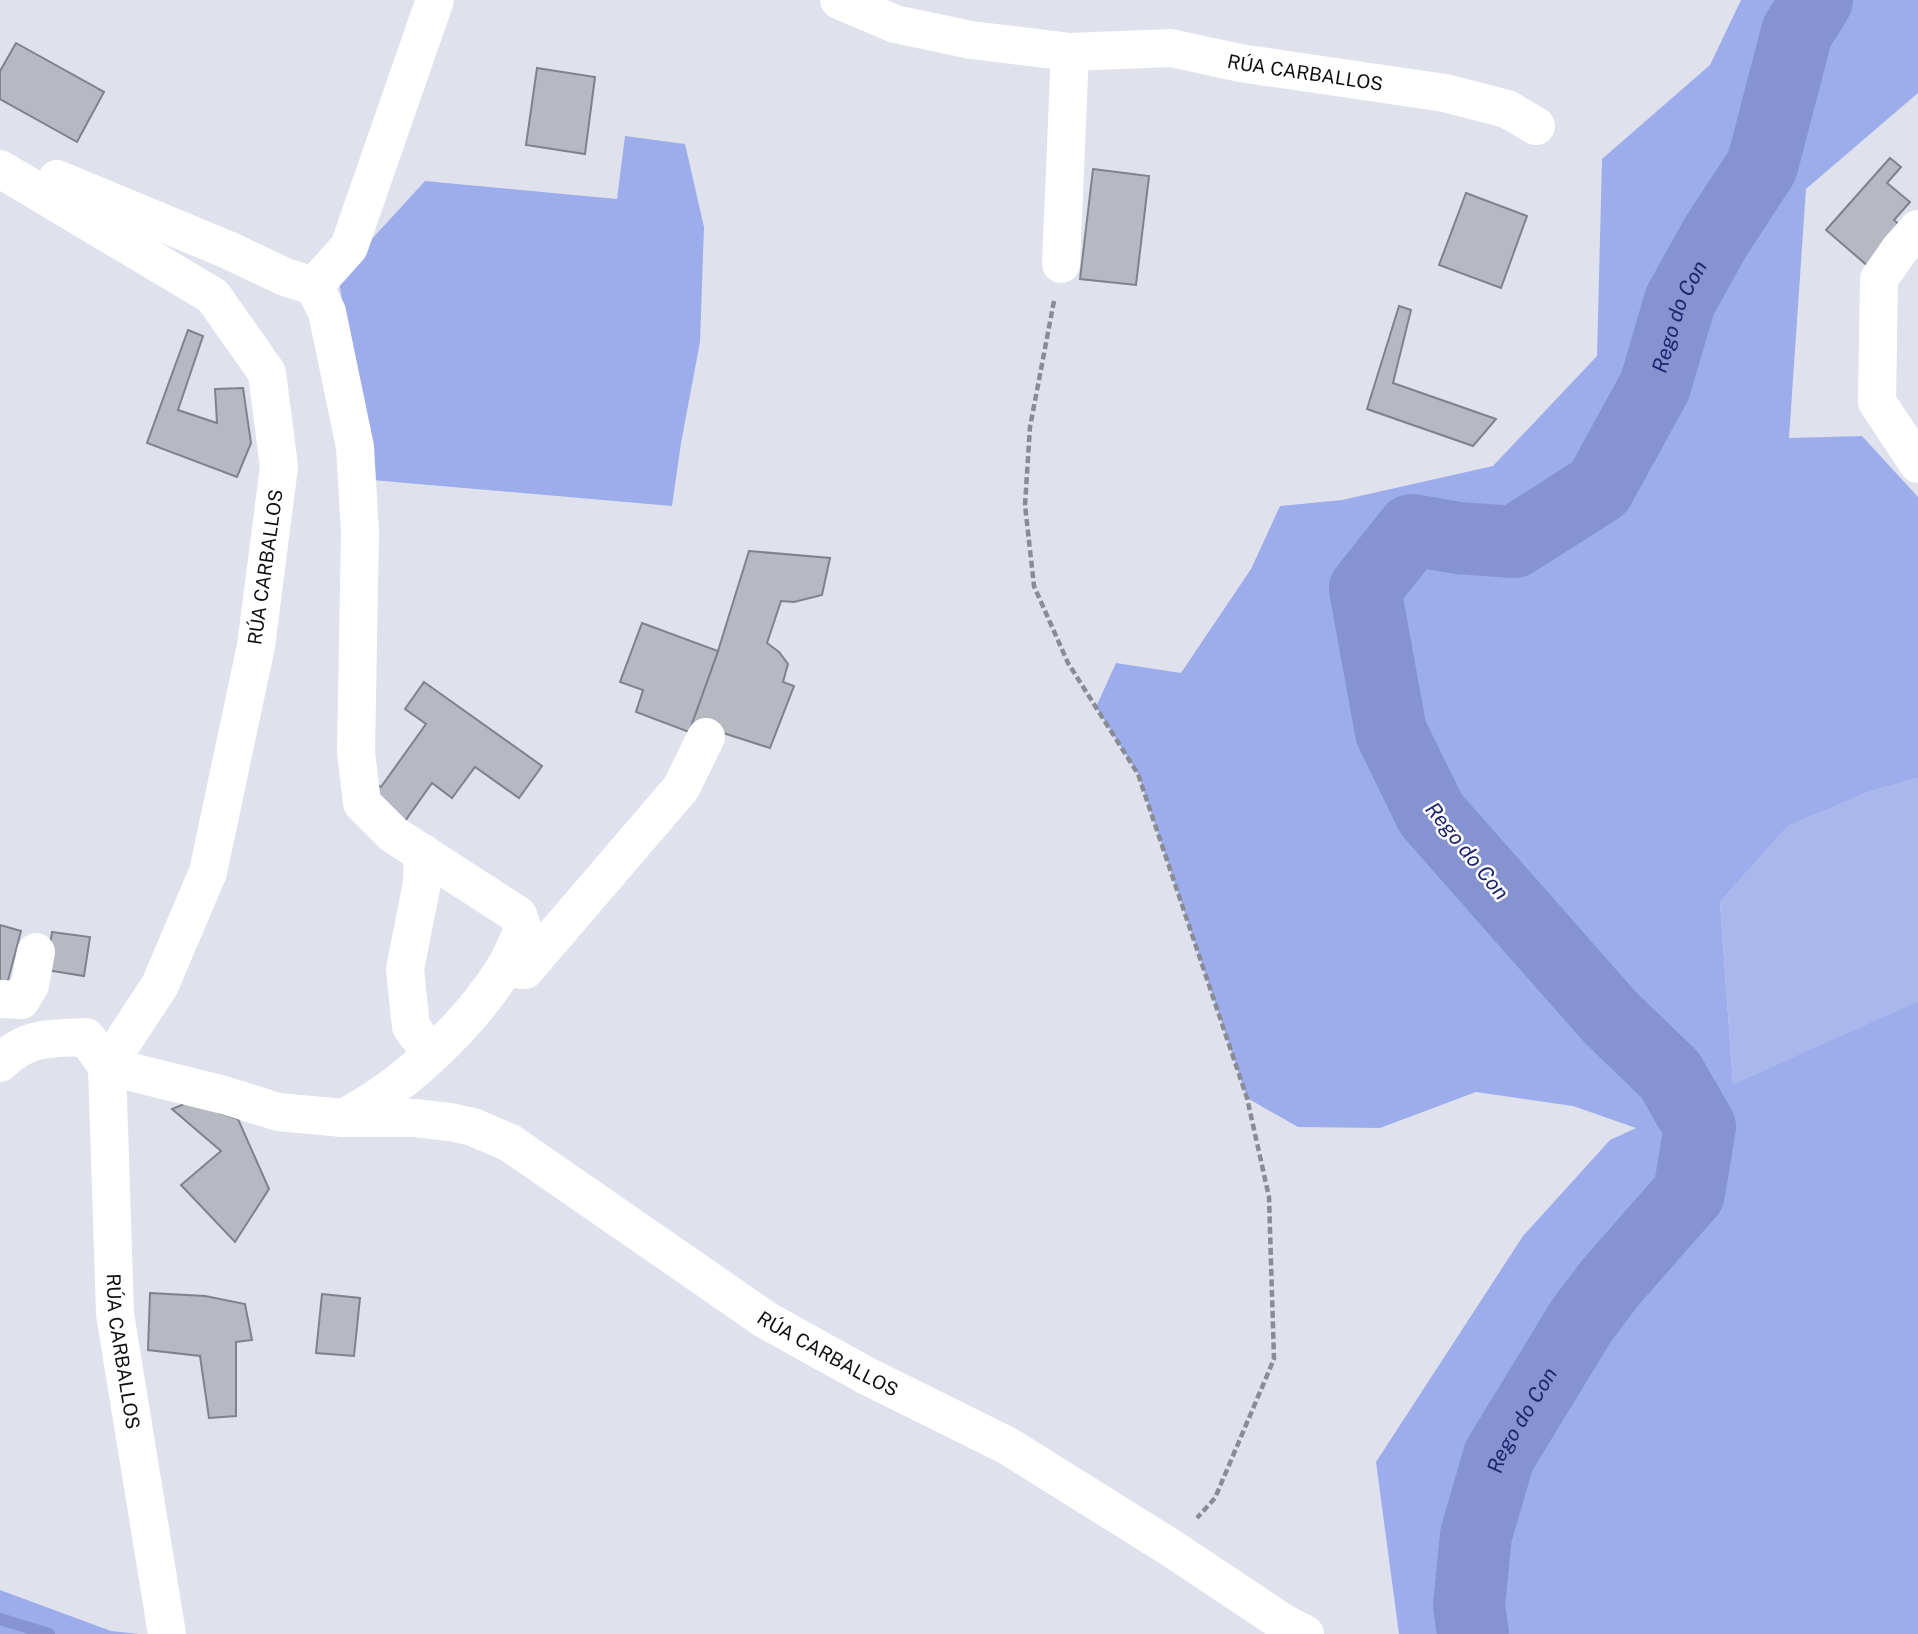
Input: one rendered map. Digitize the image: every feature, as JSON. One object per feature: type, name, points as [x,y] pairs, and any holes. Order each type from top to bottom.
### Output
[{"type":"street","points":[[343,1118],[384,1093],[458,1028],[505,968],[523,930],[518,915],[394,835],[362,803],[356,752],[360,532],[355,447],[327,312],[314,286],[349,247],[435,0]]},
{"type":"street","name":"RÚA CARBALLOS","points":[[839,0],[895,23],[971,40],[1070,52],[1171,48],[1240,63],[1445,93],[1507,109],[1536,126]]},
{"type":"street","points":[[1061,264],[1070,52]]},
{"type":"street","name":"RÚA CARBALLOS","points":[[4,171],[36,169],[285,277],[314,286]]},
{"type":"street","name":"RÚA CARBALLOS","points":[[4,171],[213,296],[267,373],[279,467],[256,646],[208,872],[160,985],[107,1066],[115,1314],[167,1634]]},
{"type":"street","points":[[1918,229],[1879,279],[1877,402],[1918,464]]},
{"type":"street","points":[[505,968],[525,970],[681,788],[706,737]]},
{"type":"street","points":[[424,853],[422,883],[405,969],[411,1027],[431,1053]]},
{"type":"street","points":[[0,999],[21,1000],[30,985],[36,952]]},
{"type":"street","points":[[0,1063],[10,1052],[33,1040],[86,1037],[107,1066]]},
{"type":"street","name":"RÚA CARBALLOS","points":[[107,1066],[224,1095],[278,1112],[343,1118],[414,1118],[450,1122],[473,1127],[510,1143],[765,1320],[865,1375],[1008,1446],[1171,1548],[1282,1622],[1305,1634]]},
{"type":"path","points":[[1061,264],[1030,428],[1025,505],[1034,586],[1068,663],[1138,774],[1247,1098],[1269,1197],[1274,1359],[1215,1498],[1171,1548]]},
{"type":"shaded area","points":[[1741,0],[1918,0],[1918,93],[1806,189],[1789,438],[1862,436],[1918,497],[1918,778],[1871,791],[1788,826],[1720,902],[1733,1084],[1918,1002],[1918,1634],[1399,1634],[1376,1462],[1523,1236],[1610,1140],[1636,1128],[1573,1106],[1476,1092],[1380,1128],[1298,1127],[1247,1098],[1138,774],[1096,707],[1116,663],[1181,673],[1251,569],[1280,506],[1342,500],[1493,466],[1597,356],[1602,159],[1710,65]]},
{"type":"shaded area","points":[[625,136],[685,144],[704,227],[700,342],[672,506],[372,480],[338,276],[425,181],[617,199]]},
{"type":"shaded area","points":[[1918,778],[1918,1003],[1733,1084],[1720,902],[1788,826],[1871,791]]},
{"type":"shaded area","points":[[0,1590],[111,1631],[139,1634],[0,1634]]},
{"type":"building","points":[[16,43],[104,92],[77,142],[0,99],[0,71]]},
{"type":"building","points":[[537,68],[595,77],[585,154],[526,145]]},
{"type":"building","points":[[1890,158],[1901,167],[1887,183],[1910,202],[1894,220],[1903,228],[1869,267],[1826,230]]},
{"type":"building","points":[[1093,169],[1149,176],[1136,285],[1080,279]]},
{"type":"building","points":[[1466,193],[1527,216],[1501,288],[1439,265]]},
{"type":"building","points":[[1399,306],[1411,310],[1393,383],[1496,419],[1473,446],[1367,409]]},
{"type":"building","points":[[188,330],[203,336],[178,410],[217,423],[215,389],[243,388],[251,443],[237,477],[147,443]]},
{"type":"building","points":[[749,551],[830,558],[822,595],[794,602],[781,601],[767,643],[779,652],[788,664],[783,682],[794,686],[770,748],[692,723]]},
{"type":"building","points":[[642,623],[718,651],[689,732],[636,712],[643,690],[620,682]]},
{"type":"building","points":[[424,682],[542,766],[519,798],[475,767],[452,798],[432,783],[405,821],[370,796],[369,779],[381,787],[426,724],[405,709]]},
{"type":"building","points":[[0,925],[21,931],[6,988],[0,986]]},
{"type":"building","points":[[52,932],[90,937],[84,976],[46,970]]},
{"type":"building","points":[[189,1102],[238,1119],[269,1189],[235,1242],[181,1185],[221,1151],[172,1109]]},
{"type":"building","points":[[150,1293],[205,1296],[245,1304],[252,1340],[236,1342],[236,1416],[209,1418],[200,1356],[148,1350]]},
{"type":"building","points":[[322,1294],[360,1298],[354,1356],[316,1353]]},
{"type":"waterway","name":"Rego do Con","points":[[1473,1634],[1469,1605],[1476,1535],[1499,1456],[1582,1320],[1610,1283],[1689,1193],[1700,1127],[1670,1075],[1610,1017],[1431,814],[1391,732],[1365,589],[1412,530],[1458,538],[1514,542],[1599,488],[1655,386],[1680,301],[1715,238],[1762,166],[1797,32],[1817,0]]},
{"type":"waterway","points":[[0,1619],[49,1634]]}]
